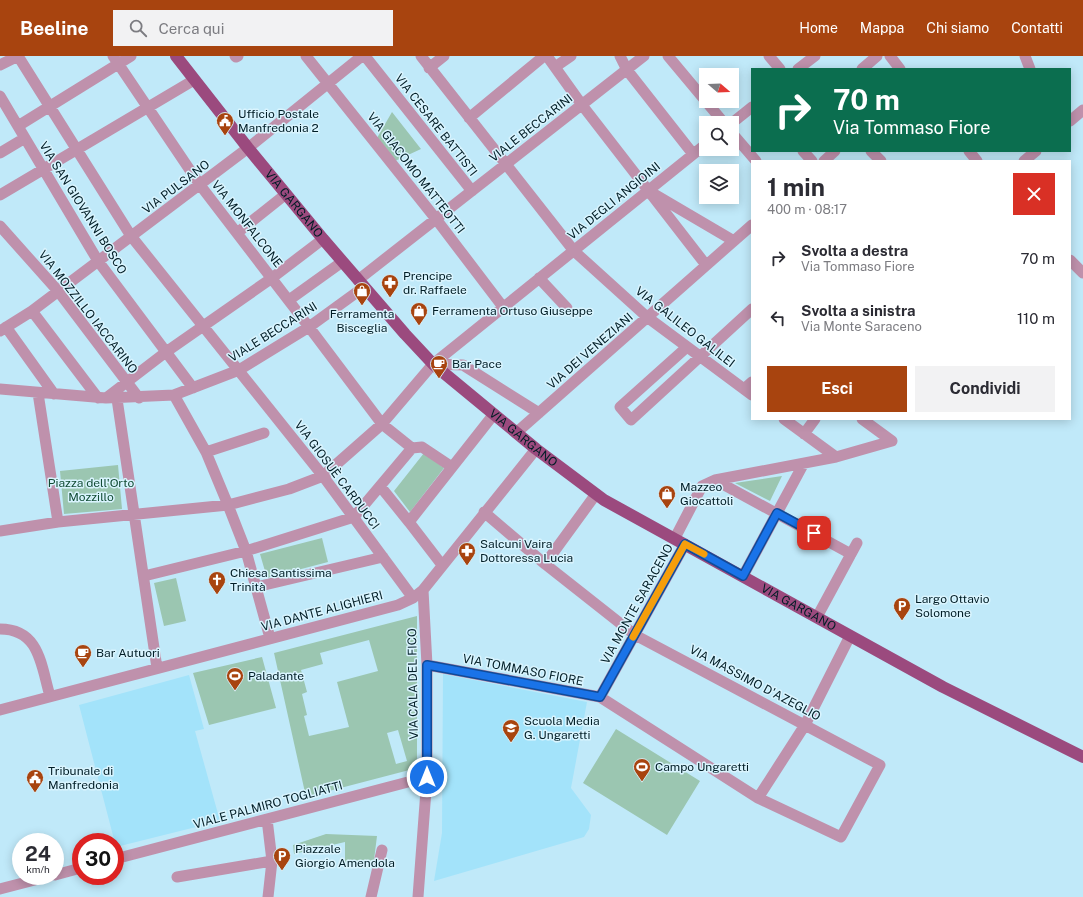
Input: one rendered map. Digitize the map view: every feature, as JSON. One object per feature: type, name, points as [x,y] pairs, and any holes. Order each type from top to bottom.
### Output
[{"type":"main road","name":"VIA GARGANO","points":[[176,56],[248,148],[342,262],[433,364],[536,449],[596,494],[943,687],[1083,757]]},
{"type":"street","points":[[0,65],[18,56]]},
{"type":"street","name":"VIA GIOSUÈ CARDUCCI","points":[[18,56],[131,236],[323,476],[413,598]]},
{"type":"street","points":[[18,126],[50,107],[116,60],[131,56]]},
{"type":"street","name":"VIA GIACOMO MATTEOTTI","points":[[306,56],[436,219],[503,307]]},
{"type":"street","name":"VIA PULSANO","points":[[3,329],[32,311],[200,185],[364,56]]},
{"type":"street","name":"VIA CESARE BATTISTI","points":[[364,56],[472,191]]},
{"type":"street","name":"VIA GALILEO GALILEI","points":[[422,56],[429,68],[574,250],[647,317],[700,357],[749,389]]},
{"type":"street","points":[[429,68],[444,56]]},
{"type":"street","points":[[469,118],[546,56],[582,105],[706,265]]},
{"type":"street","points":[[555,67],[571,56]]},
{"type":"street","points":[[620,56],[627,70],[693,154]]},
{"type":"street","name":"VIALE BECCARINI","points":[[0,389],[117,399],[174,396],[239,370],[309,327],[436,219],[644,56]]},
{"type":"street","points":[[668,56],[718,116]]},
{"type":"street","points":[[769,56],[779,68]]},
{"type":"street","points":[[799,68],[815,56]]},
{"type":"street","points":[[863,68],[877,56]]},
{"type":"street","points":[[890,56],[899,68]]},
{"type":"street","points":[[1026,56],[1030,68]]},
{"type":"street","name":"VIA MONFALCONE","points":[[116,60],[200,185],[236,233],[272,278],[382,424],[412,448]]},
{"type":"street","points":[[0,195],[194,80]]},
{"type":"street","name":"VIA SAN GIOVANNI BOSCO","points":[[0,96],[98,261],[193,388]]},
{"type":"street","points":[[739,117],[751,107]]},
{"type":"street","points":[[1071,120],[1083,110]]},
{"type":"street","points":[[0,153],[25,138]]},
{"type":"street","points":[[739,141],[755,160]]},
{"type":"street","name":"VIA DEGLI ANGIOINI","points":[[323,476],[382,424],[433,364],[699,149]]},
{"type":"street","points":[[804,152],[811,160]]},
{"type":"street","points":[[825,160],[834,152]]},
{"type":"street","points":[[872,152],[880,160]]},
{"type":"street","points":[[970,152],[976,160]]},
{"type":"street","points":[[1025,160],[1035,152]]},
{"type":"street","points":[[648,191],[734,241]]},
{"type":"street","points":[[236,233],[286,194]]},
{"type":"street","name":"VIA MOZZILLO IACCARINO","points":[[0,226],[58,291],[138,398]]},
{"type":"street","name":"VIA DEI VENEZIANI","points":[[516,433],[751,226]]},
{"type":"street","points":[[32,311],[102,398],[272,278],[323,239]]},
{"type":"street","points":[[1071,261],[1083,273]]},
{"type":"street","points":[[288,300],[342,262]]},
{"type":"street","points":[[539,278],[567,308]]},
{"type":"street","points":[[687,347],[620,408],[631,420],[751,310]]},
{"type":"street","points":[[3,329],[54,394]]},
{"type":"street","name":"VIA GARGANO","points":[[433,364],[463,365],[539,413]]},
{"type":"street","points":[[38,393],[58,522]]},
{"type":"street","points":[[174,396],[206,452],[228,504],[246,551],[270,638]]},
{"type":"street","points":[[117,399],[157,668]]},
{"type":"street","points":[[409,522],[494,414]]},
{"type":"street","points":[[785,420],[836,457]]},
{"type":"street","points":[[804,434],[814,420]]},
{"type":"street","points":[[716,480],[836,457],[892,442],[863,420]]},
{"type":"street","points":[[206,452],[264,433]]},
{"type":"street","points":[[144,576],[246,551],[354,517],[412,448],[422,447],[452,467]]},
{"type":"street","name":"VIA DANTE ALIGHIERI","points":[[0,708],[398,605],[413,598],[423,590],[536,449]]},
{"type":"street","points":[[743,576],[804,463]]},
{"type":"street","points":[[0,531],[58,522],[228,504],[289,489],[323,476]]},
{"type":"street","points":[[716,480],[851,554]]},
{"type":"street","name":"VIA MONTE SARACENO","points":[[600,697],[635,635],[680,541],[702,486],[716,480]]},
{"type":"street","points":[[380,486],[442,565]]},
{"type":"street","points":[[545,564],[596,494]]},
{"type":"street","name":"VIA MASSIMO D'AZEGLIO","points":[[484,512],[545,564],[635,635],[880,765],[841,837],[758,798]]},
{"type":"street","points":[[817,617],[857,543]]},
{"type":"street","points":[[256,587],[383,557]]},
{"type":"street","name":"VIA CALA DEL FICO","points":[[418,897],[427,777],[427,665],[423,590]]},
{"type":"street","points":[[0,629],[8,629],[23,633],[35,644],[50,696]]},
{"type":"street","points":[[758,798],[805,725],[850,636]]},
{"type":"street","name":"VIA TOMMASO FIORE","points":[[427,665],[600,697],[758,798]]},
{"type":"street","name":"VIALE PALMIRO TOGLIATTI","points":[[124,857],[427,777]]},
{"type":"street","points":[[267,819],[272,861],[268,897]]},
{"type":"street","points":[[371,897],[382,850]]},
{"type":"street","points":[[177,877],[272,861]]},
{"type":"street","points":[[0,889],[15,885]]},
{"type":"shaded area","name":"Scuola Media G. Ungaretti","points":[[443,674],[587,702],[571,788],[591,815],[589,829],[584,837],[434,881],[442,833]]},
{"type":"shaded area","points":[[189,675],[204,729],[195,731],[220,821],[124,845],[124,833],[112,833],[79,705]]},
{"type":"green space","points":[[392,112],[421,149],[395,161],[377,138]]},
{"type":"green space","points":[[424,453],[444,468],[410,512],[394,491]]},
{"type":"green space","name":"Piazza dell'Orto Mozzillo","points":[[118,465],[122,509],[64,514],[60,471]]},
{"type":"green space","points":[[782,476],[770,501],[735,483]]},
{"type":"green space","points":[[322,538],[328,562],[267,578],[260,554]]},
{"type":"green space","points":[[176,578],[186,621],[164,626],[154,583]]},
{"type":"green space","points":[[417,616],[417,768],[306,797],[274,653]],"holes":[[[369,640],[378,671],[337,682],[349,727],[309,736],[304,716],[307,715],[302,694],[307,692],[301,670],[323,664],[320,653]],[[398,730],[407,761],[396,764],[387,733]]]},
{"type":"green space","name":"Paladante","points":[[262,657],[276,708],[209,725],[193,673]]},
{"type":"green space","name":"Campo Ungaretti","points":[[616,729],[700,781],[667,835],[583,783]]},
{"type":"green space","points":[[326,834],[377,836],[373,868],[345,866],[345,842],[294,854],[293,845]]},
{"type":"slow traffic","points":[[633,637],[685,544],[704,554]]},
{"type":"place","name":"Ufficio Postale Manfredonia 2","points":[[225,136]]},
{"type":"place","name":"Prencipe dr. Raffaele","points":[[390,298]]},
{"type":"place","name":"Ferramenta Bisceglia","points":[[362,306]]},
{"type":"place","name":"Ferramenta Ortuso Giuseppe","points":[[419,326]]},
{"type":"place","name":"Bar Pace","points":[[439,379]]},
{"type":"place","name":"Mazzeo Giocattoli","points":[[667,509]]},
{"type":"place","name":"Salcuni Vaira Dottoressa Lucia","points":[[467,566]]},
{"type":"place","name":"Chiesa Santissima Trinità","points":[[217,595]]},
{"type":"place","name":"Largo Ottavio Solomone","points":[[902,621]]},
{"type":"place","name":"Bar Autuori","points":[[83,668]]},
{"type":"place","name":"Paladante","points":[[235,691]]},
{"type":"place","name":"Scuola Media G. Ungaretti","points":[[511,743]]},
{"type":"place","name":"Campo Ungaretti","points":[[642,782]]},
{"type":"place","name":"Tribunale di Manfredonia","points":[[35,793]]},
{"type":"place","name":"Piazzale Giorgio Amendola","points":[[282,871]]},
{"type":"route","points":[[427,777],[427,665],[600,697],[685,544],[743,576],[777,513],[814,533]]}]
